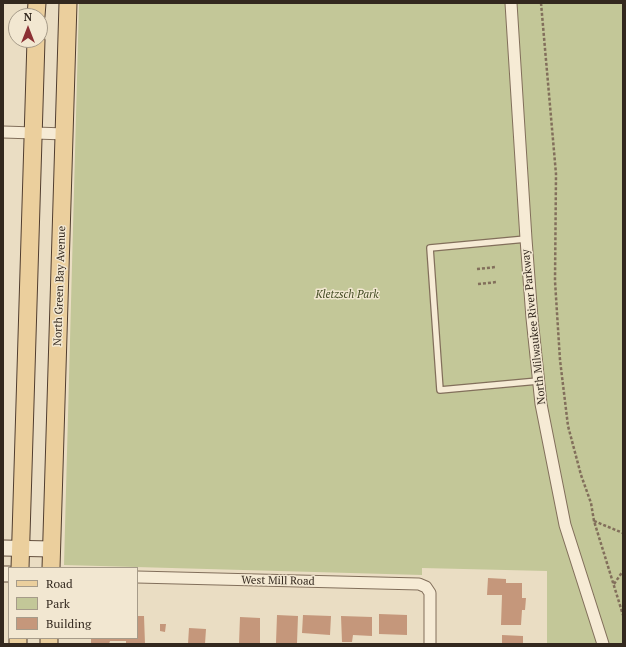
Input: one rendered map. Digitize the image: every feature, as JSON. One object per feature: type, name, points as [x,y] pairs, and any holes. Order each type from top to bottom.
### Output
[{"type":"main road","name":"North Green Bay Avenue","points":[[51,567],[66,134],[68,3]]},
{"type":"main road","points":[[20,567],[36,48]]},
{"type":"main road","points":[[3,548],[52,549]]},
{"type":"street","name":"North Milwaukee River Parkway","points":[[512,3],[526,239],[538,381],[565,525],[603,644]]},
{"type":"street","points":[[3,132],[66,134]]},
{"type":"street","name":"West Mill Road","points":[[138,577],[419,584],[426,587],[430,592],[430,644]]},
{"type":"lane","points":[[526,239],[430,248],[440,390],[538,381]]},
{"type":"path","points":[[541,3],[556,174],[555,281],[560,360],[568,426],[581,475],[591,503],[594,521],[623,615]]},
{"type":"path","points":[[476,269],[496,267]]},
{"type":"path","points":[[478,284],[497,282]]},
{"type":"path","points":[[594,521],[623,533]]},
{"type":"path","points":[[614,584],[623,571]]},
{"type":"green space","name":"Kletzsch Park","points":[[79,3],[623,3],[623,644],[547,644],[547,571],[422,568],[422,575],[64,565]]},
{"type":"building","points":[[488,578],[506,579],[506,583],[522,583],[522,598],[526,598],[525,610],[522,610],[521,625],[501,625],[502,595],[487,595]]},
{"type":"building","points":[[379,614],[407,615],[407,635],[379,634]]},
{"type":"building","points":[[277,615],[298,616],[297,643],[276,643]]},
{"type":"building","points":[[303,615],[331,616],[330,635],[302,633]]},
{"type":"building","points":[[138,616],[144,616],[145,644],[126,644],[126,641],[110,641],[109,644],[91,644],[91,639],[138,639]]},
{"type":"building","points":[[341,616],[372,617],[372,636],[353,635],[352,642],[342,642]]},
{"type":"building","points":[[240,617],[260,618],[260,644],[239,644]]},
{"type":"building","points":[[160,624],[166,624],[165,632],[160,631]]},
{"type":"building","points":[[189,628],[206,629],[205,644],[188,644]]},
{"type":"building","points":[[502,635],[523,636],[523,644],[502,644]]}]
